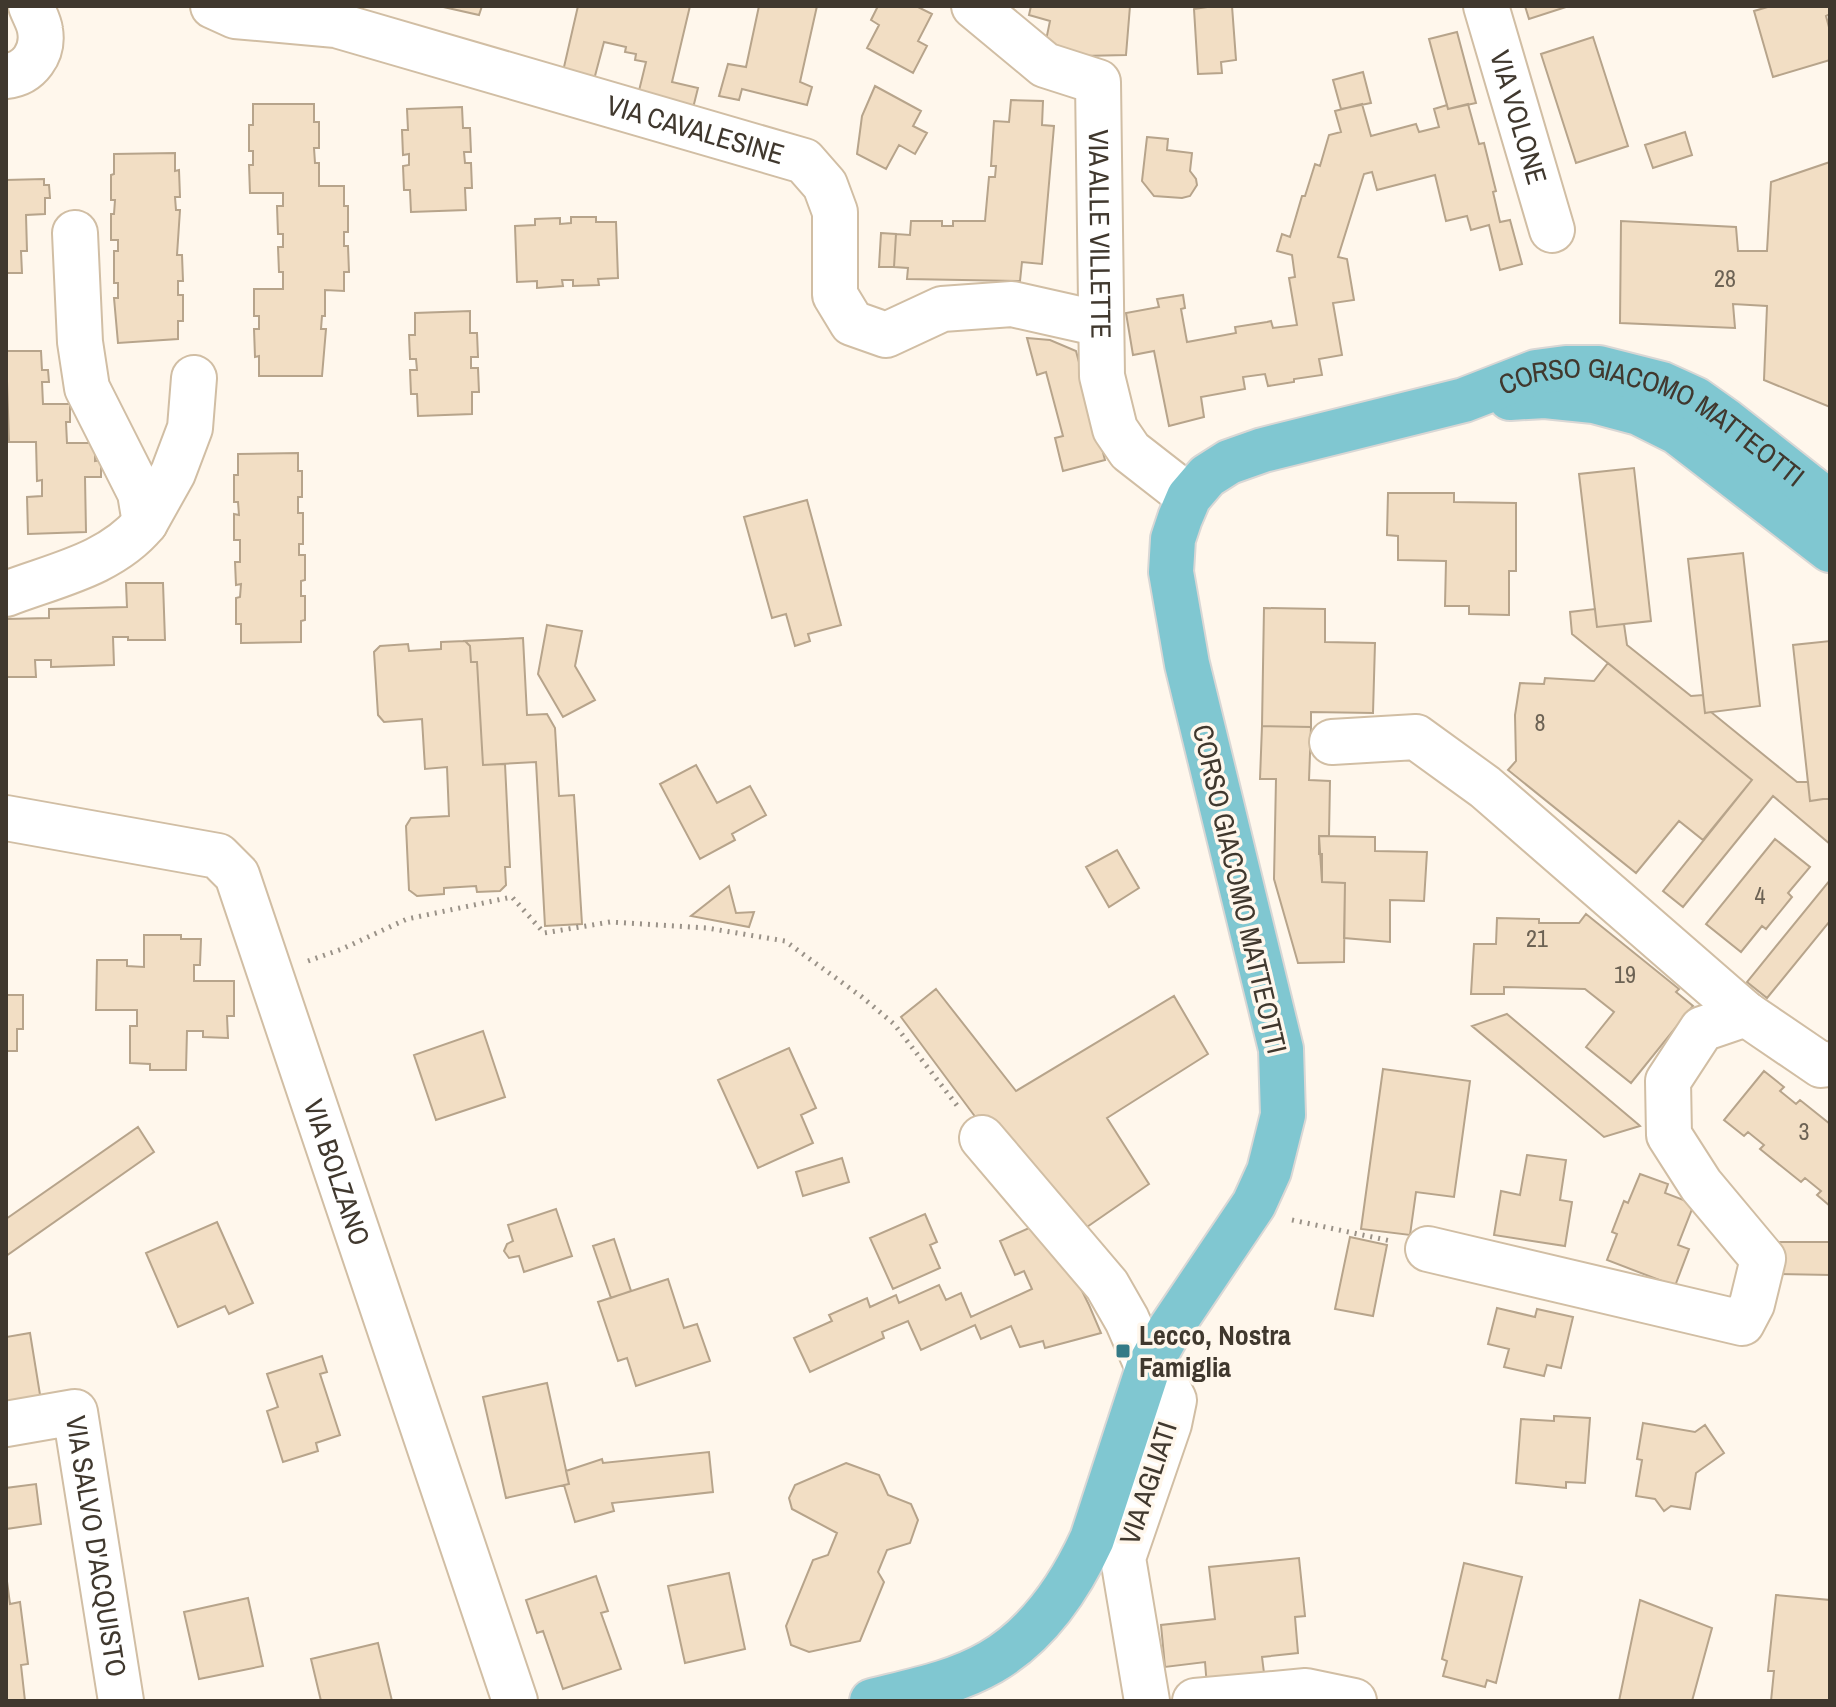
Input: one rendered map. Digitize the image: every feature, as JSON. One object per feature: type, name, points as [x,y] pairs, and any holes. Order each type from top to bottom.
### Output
[{"type":"main road","name":"CORSO GIACOMO MATTEOTTI","points":[[872,1701],[931,1687],[992,1662],[1052,1607],[1080,1566],[1092,1539],[1148,1368],[1170,1329],[1254,1204],[1269,1171],[1283,1115],[1281,1049],[1187,664],[1171,572],[1173,539],[1189,497],[1207,476],[1229,462],[1263,450],[1464,400],[1536,372],[1599,368],[1662,384],[1695,399],[1830,503]]},
{"type":"main road","name":"CORSO GIACOMO MATTEOTTI","points":[[1464,400],[1545,396],[1594,401],[1639,413],[1677,432],[1830,550]]},
{"type":"street","points":[[6,76],[15,75],[29,66],[39,52],[40,31],[31,6]]},
{"type":"street","name":"VIA CAVALESINE","points":[[213,6],[235,16],[336,25],[804,161],[825,185],[835,212],[835,295],[852,323],[886,335],[942,309],[1012,304],[1101,324]]},
{"type":"street","name":"VIA ALLE VILLETTE","points":[[974,6],[1045,65],[1098,82],[1102,376],[1115,429],[1130,451],[1189,497]]},
{"type":"street","name":"VIA VOLONE","points":[[1486,6],[1552,230]]},
{"type":"street","points":[[75,233],[80,342],[87,388],[140,493],[145,523]]},
{"type":"street","points":[[6,594],[100,560],[130,541],[145,523],[173,473],[190,428],[194,378]]},
{"type":"street","points":[[1332,742],[1416,737],[1485,787],[1746,1014],[1821,1065],[1830,1064]]},
{"type":"street","name":"VIA BOLZANO","points":[[6,818],[218,856],[237,875],[515,1701]]},
{"type":"street","points":[[1428,1249],[1742,1323],[1752,1304],[1763,1259],[1701,1185],[1669,1135],[1668,1081],[1702,1029],[1746,1014]]},
{"type":"street","name":"VIA AGLIATI","points":[[982,1138],[1107,1285],[1127,1320],[1148,1368],[1167,1386],[1174,1400],[1169,1424],[1123,1558],[1147,1701]]},
{"type":"street","name":"VIA SALVO D'ACQUISTO","points":[[6,1424],[75,1412],[121,1701]]},
{"type":"street","points":[[1195,1701],[1306,1691],[1354,1701]]},
{"type":"path","points":[[271,974],[342,949],[407,919],[512,897],[544,933],[610,922],[707,928],[785,941],[894,1024],[982,1138]]},
{"type":"path","points":[[1287,1219],[1428,1249]]},
{"type":"building","points":[[439,6],[482,6],[479,15]]},
{"type":"building","points":[[578,6],[690,6],[672,82],[698,88],[691,116],[636,103],[646,62],[635,60],[636,54],[625,52],[626,47],[604,42],[591,91],[561,80]]},
{"type":"building","points":[[759,6],[817,6],[800,82],[812,87],[807,105],[742,89],[739,100],[719,96],[728,64],[746,67]]},
{"type":"building","points":[[878,6],[916,6],[932,14],[918,41],[927,46],[913,73],[867,48],[879,25],[871,20]]},
{"type":"building","points":[[1031,6],[1130,6],[1126,55],[1082,56],[1044,50],[1050,21],[1029,15]]},
{"type":"building","points":[[1232,6],[1236,60],[1221,62],[1222,73],[1198,74],[1194,9]]},
{"type":"building","points":[[1525,6],[1569,6],[1529,19]]},
{"type":"building","points":[[1771,6],[1830,6],[1830,14],[1826,16],[1830,31],[1830,60],[1773,77],[1754,11]]},
{"type":"building","points":[[1457,32],[1476,103],[1448,109],[1429,39]]},
{"type":"building","points":[[1593,37],[1628,146],[1576,163],[1541,54]]},
{"type":"building","points":[[1363,72],[1371,103],[1341,109],[1333,80]]},
{"type":"building","points":[[875,86],[921,111],[913,126],[927,133],[915,154],[899,145],[886,169],[857,154],[862,116]]},
{"type":"building","points":[[1011,100],[1043,101],[1042,125],[1054,126],[1042,264],[1022,262],[1020,281],[907,279],[908,268],[894,267],[896,234],[910,235],[911,221],[942,221],[942,226],[953,226],[953,221],[985,221],[989,177],[995,177],[996,166],[991,166],[994,121],[1009,122]]},
{"type":"building","points":[[253,104],[314,104],[314,122],[319,122],[319,148],[314,148],[315,163],[319,163],[319,186],[344,186],[348,232],[344,232],[344,246],[348,246],[349,272],[344,272],[344,291],[325,290],[325,316],[322,316],[321,329],[326,329],[322,376],[259,376],[254,329],[259,329],[259,316],[254,316],[254,289],[283,289],[278,247],[283,247],[283,234],[278,234],[277,206],[283,206],[283,193],[250,193],[249,165],[253,165],[253,151],[249,151],[249,125],[253,125]]},
{"type":"building","points":[[1362,104],[1371,136],[1416,124],[1419,132],[1439,127],[1434,109],[1468,104],[1479,144],[1484,143],[1500,222],[1510,220],[1522,264],[1500,270],[1489,225],[1471,230],[1467,216],[1446,221],[1435,175],[1377,190],[1372,172],[1364,174],[1338,257],[1347,259],[1354,300],[1333,303],[1342,355],[1319,359],[1322,375],[1294,379],[1294,382],[1268,386],[1265,374],[1243,377],[1245,389],[1201,397],[1204,417],[1169,426],[1154,351],[1133,355],[1126,313],[1159,307],[1157,299],[1183,295],[1185,308],[1181,309],[1187,342],[1236,333],[1235,327],[1271,321],[1273,328],[1297,325],[1289,278],[1295,277],[1292,255],[1277,251],[1282,234],[1290,237],[1302,196],[1305,196],[1315,164],[1320,166],[1329,135],[1341,132],[1335,111]]},
{"type":"building","points":[[462,107],[463,128],[470,128],[471,152],[464,152],[465,163],[471,163],[472,188],[465,188],[466,210],[411,212],[410,190],[404,190],[403,166],[409,165],[409,154],[403,155],[402,130],[408,130],[407,109]]},
{"type":"building","points":[[1685,132],[1692,155],[1653,168],[1645,145]]},
{"type":"building","points":[[1147,137],[1168,139],[1167,150],[1192,153],[1190,171],[1197,185],[1190,196],[1154,196],[1142,181]]},
{"type":"building","points":[[175,153],[180,197],[175,197],[176,210],[180,210],[177,255],[182,255],[183,281],[178,281],[178,295],[183,295],[183,321],[178,321],[178,339],[118,343],[114,298],[118,298],[118,283],[114,283],[114,251],[118,251],[118,240],[111,240],[111,214],[114,214],[115,200],[111,200],[114,154]]},
{"type":"building","points":[[1830,162],[1830,407],[1764,380],[1767,306],[1733,304],[1735,328],[1620,323],[1621,221],[1736,227],[1738,251],[1767,251],[1771,182]]},
{"type":"building","points":[[44,179],[44,185],[49,185],[50,198],[45,198],[45,214],[26,215],[27,251],[21,251],[22,273],[7,273],[6,300],[6,180]]},
{"type":"building","points":[[571,217],[596,217],[596,222],[616,222],[618,278],[598,279],[599,285],[573,286],[573,280],[562,280],[563,286],[537,288],[537,281],[517,282],[515,226],[535,225],[535,219],[560,218],[560,224],[571,223]]},
{"type":"building","points":[[881,233],[896,234],[894,267],[879,267]]},
{"type":"building","points":[[470,311],[470,333],[477,333],[478,357],[471,357],[471,368],[478,368],[479,392],[472,392],[472,414],[418,416],[417,394],[411,394],[410,370],[417,370],[416,359],[410,359],[409,335],[415,335],[415,313]]},
{"type":"building","points":[[1027,338],[1050,340],[1076,351],[1105,460],[1063,471],[1055,438],[1063,436],[1046,372],[1037,375]]},
{"type":"building","points":[[6,351],[41,351],[42,370],[48,370],[49,382],[42,382],[43,404],[70,404],[70,422],[66,422],[67,443],[95,443],[95,461],[101,460],[101,477],[85,477],[86,532],[28,534],[27,497],[42,496],[42,480],[37,481],[36,442],[9,442]]},
{"type":"building","points":[[298,453],[302,497],[298,497],[298,513],[303,513],[303,544],[299,544],[299,555],[305,555],[305,580],[301,581],[301,596],[305,596],[305,620],[301,621],[301,642],[241,643],[241,624],[236,624],[236,598],[240,597],[241,584],[236,585],[235,562],[240,562],[240,540],[234,540],[234,514],[239,515],[238,502],[234,502],[238,454]]},
{"type":"building","points":[[1634,468],[1651,621],[1597,627],[1579,474]]},
{"type":"building","points":[[1388,493],[1454,493],[1454,502],[1516,503],[1516,571],[1509,571],[1509,615],[1469,614],[1469,606],[1445,606],[1446,561],[1398,560],[1398,536],[1387,535]]},
{"type":"building","points":[[807,500],[841,625],[808,634],[810,641],[795,646],[786,614],[772,618],[744,517]]},
{"type":"building","points":[[1743,553],[1760,706],[1705,713],[1688,559]]},
{"type":"building","points":[[126,583],[163,583],[165,640],[113,637],[114,665],[51,667],[51,660],[35,660],[36,677],[6,677],[6,619],[49,618],[49,609],[127,607]]},
{"type":"building","points":[[1264,608],[1325,609],[1325,642],[1375,643],[1373,713],[1311,712],[1311,727],[1262,726]]},
{"type":"building","points":[[1595,609],[1597,627],[1624,624],[1627,645],[1691,696],[1703,695],[1705,713],[1711,712],[1797,782],[1808,782],[1810,801],[1830,798],[1830,844],[1773,796],[1683,907],[1663,891],[1752,780],[1572,634],[1570,612]]},
{"type":"building","points":[[547,625],[582,631],[575,666],[595,700],[563,717],[538,674]]},
{"type":"building","points":[[523,638],[527,715],[547,714],[555,728],[559,796],[574,795],[582,924],[545,926],[536,762],[483,765],[477,662],[471,662],[470,646],[465,641]]},
{"type":"building","points":[[465,641],[470,646],[471,662],[477,662],[483,765],[505,764],[510,867],[505,867],[506,885],[500,891],[477,892],[476,886],[444,888],[444,894],[417,896],[409,890],[406,826],[411,818],[449,816],[447,767],[425,769],[422,719],[384,722],[378,715],[374,652],[380,646],[408,644],[409,651],[441,649],[441,642]]},
{"type":"building","points":[[1830,641],[1830,798],[1810,801],[1793,645]]},
{"type":"building","points":[[1608,663],[1752,780],[1703,840],[1679,821],[1636,873],[1508,770],[1516,761],[1515,715],[1520,683],[1544,684],[1545,678],[1594,681]]},
{"type":"building","points":[[1262,726],[1311,727],[1309,780],[1330,781],[1329,836],[1319,836],[1319,854],[1322,854],[1322,882],[1345,883],[1344,962],[1298,963],[1274,879],[1276,779],[1260,779]]},
{"type":"building","points":[[696,765],[717,803],[750,786],[766,815],[732,834],[735,840],[700,859],[660,784]]},
{"type":"building","points":[[1319,836],[1375,837],[1375,851],[1427,852],[1424,901],[1390,900],[1390,942],[1344,938],[1345,883],[1322,882]]},
{"type":"building","points":[[1775,839],[1810,867],[1788,893],[1792,897],[1766,929],[1762,926],[1741,952],[1706,924]]},
{"type":"building","points":[[1117,850],[1139,888],[1109,907],[1086,867]]},
{"type":"building","points":[[1830,880],[1830,921],[1767,998],[1747,982]]},
{"type":"building","points":[[729,886],[736,913],[754,912],[749,927],[691,916]]},
{"type":"building","points":[[1586,914],[1679,989],[1676,992],[1693,1006],[1631,1083],[1586,1047],[1614,1012],[1585,989],[1504,987],[1504,994],[1471,994],[1474,944],[1496,944],[1497,918],[1539,919],[1539,923],[1579,923]]},
{"type":"building","points":[[144,935],[181,935],[181,939],[201,939],[200,965],[194,965],[194,981],[234,981],[234,1016],[227,1016],[228,1038],[203,1037],[203,1031],[187,1031],[186,1070],[150,1070],[150,1064],[130,1063],[130,1026],[137,1026],[137,1010],[96,1010],[97,960],[127,960],[127,966],[144,967]]},
{"type":"building","points":[[936,989],[1016,1091],[1174,996],[1208,1054],[1107,1118],[1149,1184],[1074,1236],[988,1134],[901,1017]]},
{"type":"building","points":[[6,995],[23,995],[23,1029],[17,1029],[17,1051],[6,1051]]},
{"type":"building","points":[[1507,1014],[1640,1126],[1604,1137],[1472,1026]]},
{"type":"building","points":[[483,1031],[505,1097],[436,1120],[414,1055]]},
{"type":"building","points":[[789,1048],[816,1108],[801,1115],[813,1143],[758,1168],[718,1080]]},
{"type":"building","points":[[1383,1069],[1470,1081],[1454,1197],[1416,1192],[1410,1235],[1361,1229]]},
{"type":"building","points":[[1764,1071],[1784,1087],[1780,1091],[1796,1104],[1800,1100],[1830,1124],[1830,1206],[1817,1195],[1821,1191],[1805,1178],[1801,1182],[1760,1149],[1764,1145],[1748,1132],[1744,1136],[1724,1120]]},
{"type":"building","points":[[138,1127],[154,1152],[6,1256],[6,1219]]},
{"type":"building","points":[[1527,1155],[1566,1160],[1560,1200],[1572,1202],[1565,1246],[1494,1235],[1501,1191],[1520,1195]]},
{"type":"building","points":[[842,1158],[849,1182],[803,1196],[796,1172]]},
{"type":"building","points":[[1640,1174],[1668,1184],[1665,1193],[1694,1204],[1678,1245],[1689,1249],[1675,1286],[1607,1260],[1617,1234],[1612,1232],[1624,1201],[1628,1203]]},
{"type":"building","points":[[556,1209],[572,1256],[524,1272],[519,1256],[509,1258],[504,1251],[507,1244],[513,1241],[508,1225]]},
{"type":"building","points":[[925,1214],[937,1242],[930,1245],[940,1268],[893,1289],[870,1238]]},
{"type":"building","points":[[1047,1220],[1101,1333],[1045,1348],[1043,1341],[1020,1347],[1011,1326],[981,1339],[975,1325],[921,1350],[908,1321],[882,1332],[884,1338],[810,1372],[794,1338],[832,1321],[829,1315],[867,1298],[870,1307],[896,1295],[899,1303],[939,1285],[946,1300],[961,1293],[971,1317],[1032,1289],[1024,1271],[1015,1275],[1000,1241]]},
{"type":"building","points":[[217,1222],[253,1303],[229,1314],[225,1306],[178,1327],[146,1253]]},
{"type":"building","points":[[1350,1237],[1387,1245],[1373,1316],[1335,1309]]},
{"type":"building","points":[[614,1239],[631,1291],[611,1298],[593,1246]]},
{"type":"building","points":[[1776,1242],[1830,1242],[1830,1275],[1777,1274]]},
{"type":"building","points":[[668,1279],[684,1328],[697,1324],[710,1361],[636,1386],[627,1358],[618,1361],[598,1302]]},
{"type":"building","points":[[1497,1308],[1535,1317],[1537,1309],[1573,1317],[1561,1368],[1547,1365],[1544,1376],[1504,1367],[1509,1349],[1488,1344]]},
{"type":"building","points":[[30,1333],[42,1407],[6,1413],[6,1337]]},
{"type":"building","points":[[322,1356],[327,1372],[320,1374],[340,1435],[316,1443],[318,1451],[283,1462],[267,1411],[278,1407],[267,1374]]},
{"type":"building","points":[[547,1383],[569,1484],[506,1498],[483,1397]]},
{"type":"building","points":[[1554,1416],[1590,1418],[1585,1483],[1566,1482],[1566,1488],[1516,1483],[1521,1419],[1554,1421]]},
{"type":"building","points":[[1643,1423],[1695,1432],[1705,1425],[1724,1453],[1696,1473],[1690,1509],[1671,1506],[1664,1511],[1655,1499],[1636,1496],[1642,1460],[1637,1459]]},
{"type":"building","points":[[709,1452],[713,1492],[612,1503],[614,1511],[575,1522],[564,1485],[569,1484],[566,1471],[602,1459],[603,1463]]},
{"type":"building","points":[[846,1463],[879,1475],[888,1495],[911,1504],[918,1520],[910,1543],[887,1550],[878,1572],[884,1582],[860,1641],[809,1652],[791,1645],[786,1626],[813,1560],[828,1555],[837,1533],[792,1509],[789,1498],[795,1485]]},
{"type":"building","points":[[36,1484],[41,1524],[6,1529],[6,1488]]},
{"type":"building","points":[[1299,1558],[1305,1616],[1295,1617],[1298,1653],[1262,1657],[1265,1681],[1207,1687],[1205,1662],[1165,1667],[1161,1625],[1215,1619],[1209,1567]]},
{"type":"building","points":[[1464,1563],[1522,1577],[1496,1683],[1487,1680],[1485,1687],[1443,1676],[1447,1661],[1442,1659]]},
{"type":"building","points":[[729,1573],[745,1649],[685,1663],[668,1586]]},
{"type":"building","points":[[6,1574],[10,1604],[20,1602],[28,1664],[21,1665],[25,1701],[6,1701]]},
{"type":"building","points":[[596,1576],[608,1611],[601,1613],[621,1669],[563,1689],[543,1631],[537,1633],[526,1600]]},
{"type":"building","points":[[1776,1595],[1830,1600],[1830,1701],[1771,1701],[1774,1671],[1768,1671]]},
{"type":"building","points":[[248,1598],[263,1666],[199,1679],[184,1612]]},
{"type":"building","points":[[1640,1600],[1712,1628],[1692,1701],[1619,1701]]},
{"type":"building","points":[[378,1643],[392,1701],[321,1701],[311,1659]]},
{"type":"place","name":"Lecco, Nostra Famiglia","points":[[1123,1351]]}]
